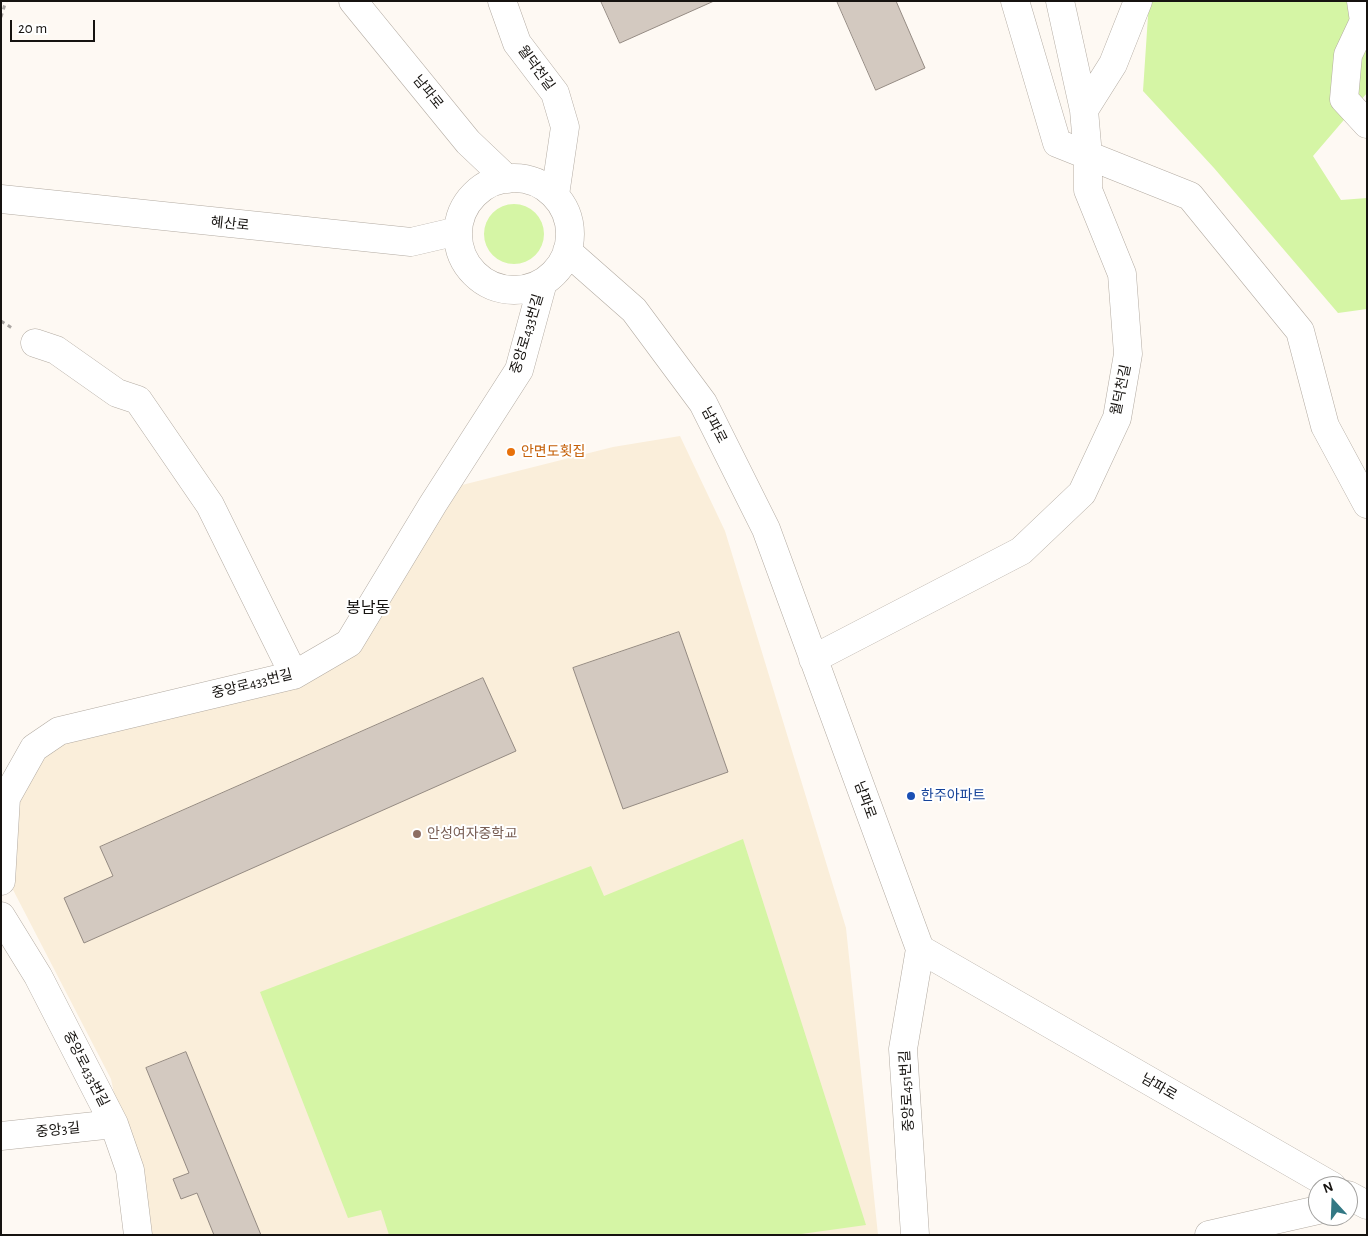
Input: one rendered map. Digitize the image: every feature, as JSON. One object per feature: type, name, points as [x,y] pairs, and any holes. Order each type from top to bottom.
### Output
[{"type":"street","name":"남파로","points":[[353,1],[468,142],[507,179]]},
{"type":"street","name":"월덕천길","points":[[502,1],[517,43],[555,93],[565,127],[555,195]]},
{"type":"street","points":[[1015,1],[1057,143],[1190,196],[1300,331],[1325,426],[1367,504]]},
{"type":"street","name":"월덕천길","points":[[813,659],[1021,550],[1082,493],[1117,418],[1128,354],[1122,274],[1088,190],[1088,156],[1084,110],[1060,1]]},
{"type":"street","points":[[1084,110],[1113,64],[1138,1]]},
{"type":"street","points":[[1361,1],[1364,21],[1348,55],[1344,99],[1367,124]]},
{"type":"street","points":[[507,179],[524,179],[541,184],[555,195],[564,207],[569,221],[570,236],[562,263],[553,274],[543,282],[526,288],[510,289],[493,285],[478,276],[467,263],[460,248],[458,231],[461,216],[468,202],[492,182],[507,179]]},
{"type":"street","name":"혜산로","points":[[1,200],[411,242],[458,231]]},
{"type":"street","name":"남파로","points":[[567,251],[634,310],[703,403],[766,529],[920,949],[1315,1176]]},
{"type":"street","name":"중앙로433번길","points":[[1,881],[6,798],[34,748],[59,731],[294,675],[349,643],[433,504],[519,370],[543,282]]},
{"type":"street","points":[[35,343],[56,350],[117,393],[138,400],[210,505],[294,675]]},
{"type":"street","name":"중앙로433번길","points":[[1,916],[38,976],[114,1124],[130,1170],[138,1235]]},
{"type":"street","name":"중앙로451번길","points":[[915,1235],[903,1049],[920,949]]},
{"type":"street","name":"중앙3길","points":[[1,1136],[114,1124]]},
{"type":"street","points":[[1209,1235],[1308,1212]]},
{"type":"path","points":[[1,17],[6,1]]},
{"type":"shaded area","name":"안성여자중학교","points":[[680,436],[725,531],[846,928],[878,1235],[143,1235],[111,1079],[10,884],[21,785],[64,737],[333,669],[352,654],[462,485],[613,447]]},
{"type":"green space","points":[[1149,1],[1367,1],[1367,93],[1313,156],[1341,200],[1367,198],[1367,309],[1338,313],[1214,168],[1143,91]]},
{"type":"green space","points":[[514,204],[531,209],[539,217],[544,234],[539,251],[531,259],[514,264],[497,259],[489,251],[484,234],[489,217],[497,209]]},
{"type":"green space","points":[[743,839],[866,1225],[794,1235],[389,1235],[381,1210],[348,1218],[260,992],[591,866],[604,896]]},
{"type":"building","points":[[601,1],[714,1],[620,43]]},
{"type":"building","points":[[837,1],[896,1],[925,68],[876,90]]},
{"type":"building","points":[[679,632],[728,772],[623,809],[573,668]]},
{"type":"building","points":[[483,678],[516,751],[84,943],[64,898],[113,876],[100,847]]},
{"type":"building","points":[[186,1052],[261,1235],[214,1235],[197,1193],[181,1199],[173,1179],[189,1173],[146,1068]]},
{"type":"place","name":"안면도횟집","points":[[511,452]]},
{"type":"place","name":"한주아파트","points":[[911,796]]},
{"type":"place","name":"안성여자중학교","points":[[417,834]]},
{"type":"district","name":"봉남동","points":[[368,608]]}]
